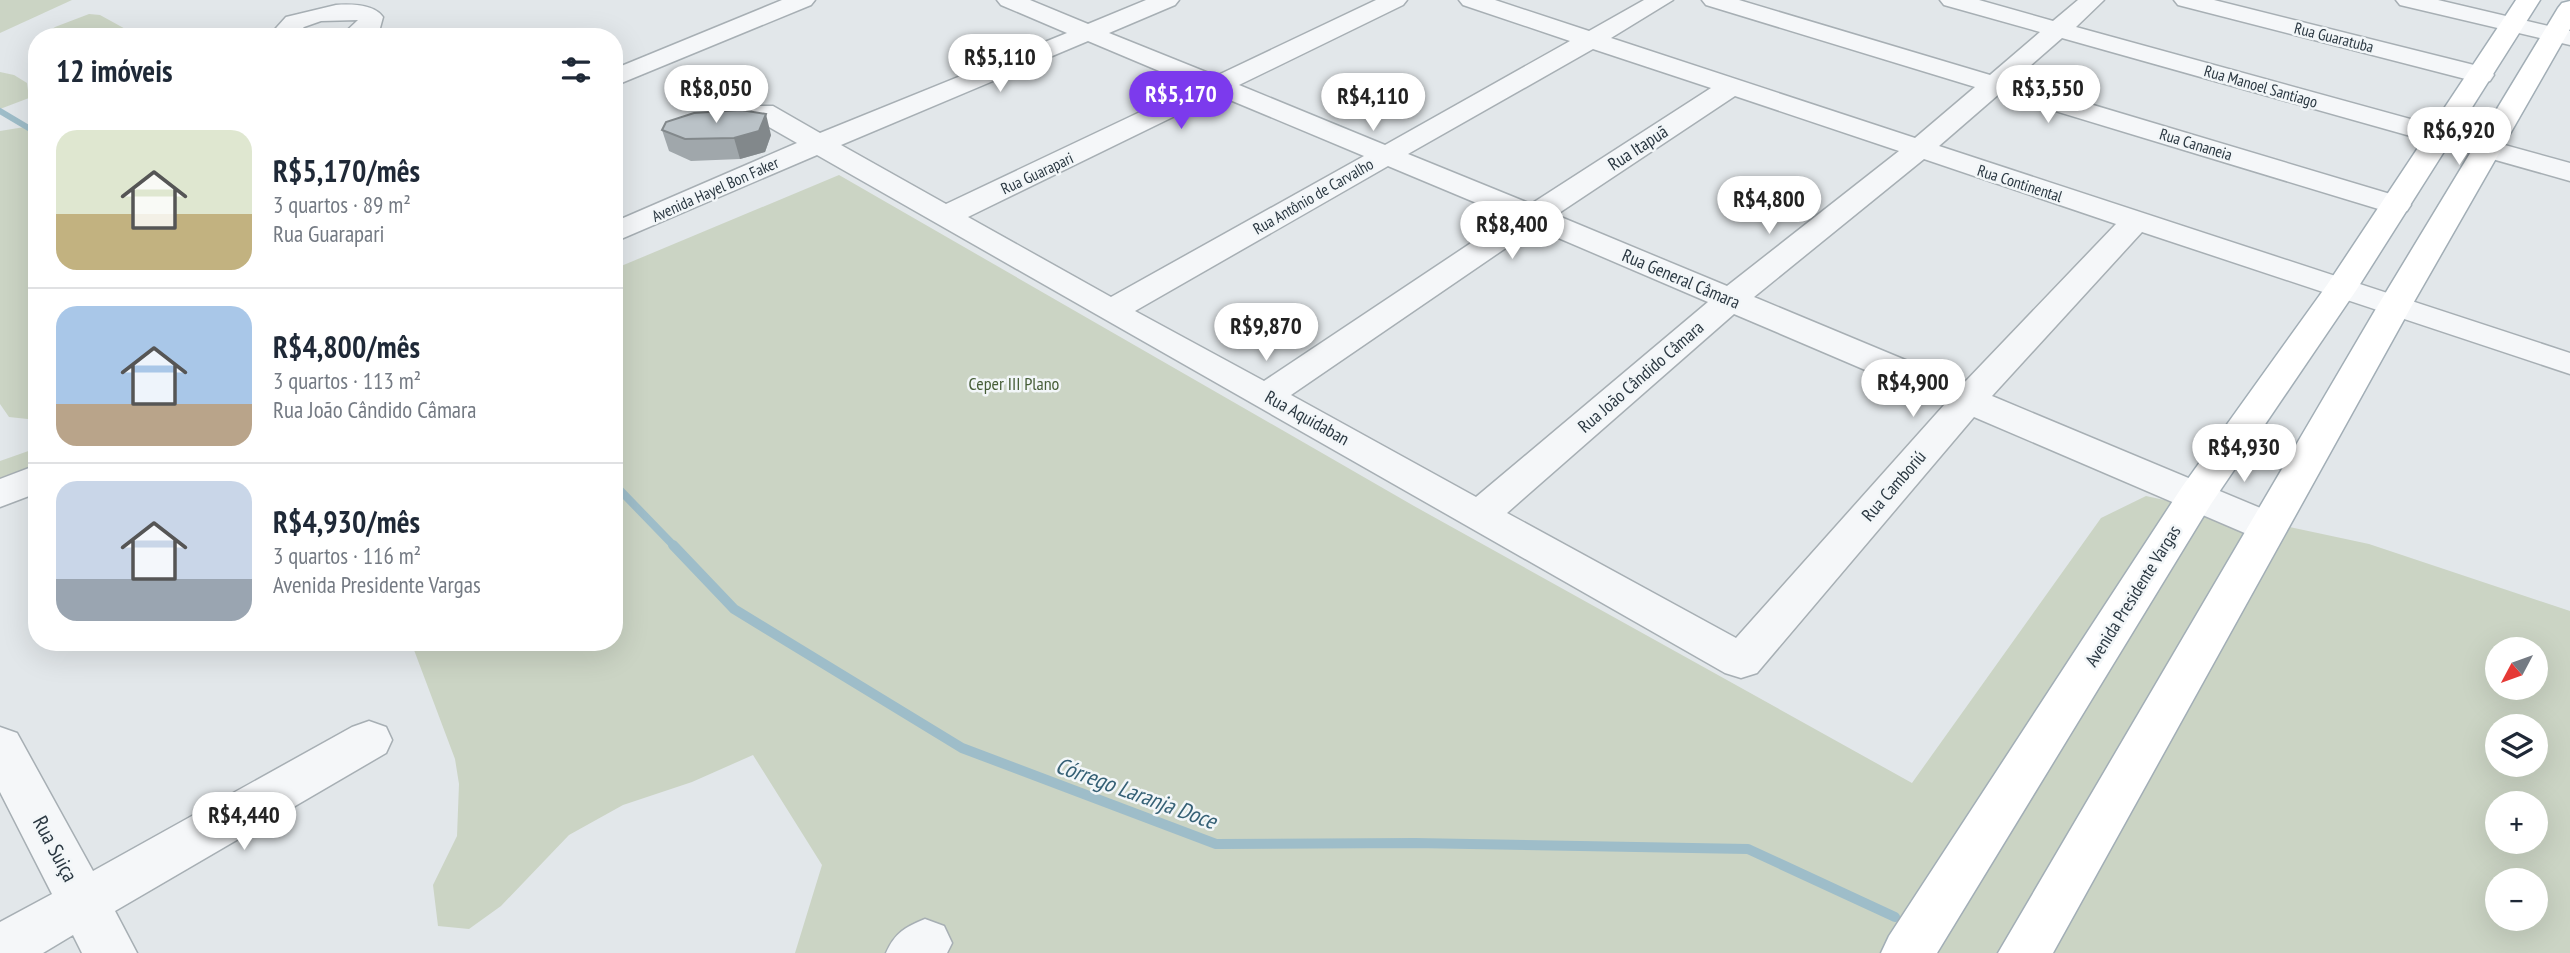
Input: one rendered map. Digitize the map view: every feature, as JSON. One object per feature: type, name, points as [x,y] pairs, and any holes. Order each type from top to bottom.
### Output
[{"type":"main road","points":[[2025,953],[2394,307],[2562,36],[2570,8]]},
{"type":"main road","name":"Avenida Presidente Vargas","points":[[1908,953],[2196,496],[2342,289],[2521,12]]},
{"type":"street","points":[[289,0],[312,16]]},
{"type":"street","points":[[623,74],[803,0]]},
{"type":"street","name":"Rua General Câmara","points":[[1009,0],[1533,216],[2268,527]]},
{"type":"street","name":"Avenida Hayel Bon Faker","points":[[623,229],[816,145],[1167,0]]},
{"type":"street","name":"Rua Guarapari","points":[[944,216],[1395,0]]},
{"type":"street","name":"Rua Continental","points":[[1471,0],[2570,364]]},
{"type":"street","name":"Rua Antônio de Carvalho","points":[[1111,311],[1661,0]]},
{"type":"street","name":"Rua Cananeia","points":[[1714,0],[2396,205]]},
{"type":"street","name":"Rua Manoel Santiago","points":[[1952,0],[2570,172]]},
{"type":"street","name":"Rua João Cândido Câmara","points":[[1482,514],[1730,300],[1919,149],[2092,0]]},
{"type":"street","name":"Rua Guaratuba","points":[[2186,0],[2482,75]]},
{"type":"street","points":[[2408,0],[2521,12],[2562,36]]},
{"type":"street","points":[[287,28],[312,16],[355,11],[372,17],[373,22],[368,28]]},
{"type":"street","name":"Rua Itapuã","points":[[1266,396],[1533,216],[1731,88]]},
{"type":"street","name":"Rua Aquidaban","points":[[763,112],[816,145],[1111,311],[1482,514],[1741,661]]},
{"type":"street","name":"Rua Camboriú","points":[[1741,661],[1967,401],[2135,222]]},
{"type":"street","points":[[0,494],[28,482]]},
{"type":"street","points":[[0,950],[369,740]]},
{"type":"street","name":"Rua Suiça","points":[[0,746],[110,953]]},
{"type":"green space","points":[[0,0],[72,0],[0,33]]},
{"type":"green space","points":[[89,14],[100,15],[124,28],[54,28]]},
{"type":"green space","points":[[0,72],[14,75],[27,83],[28,98],[0,109]]},
{"type":"green space","points":[[28,126],[28,419],[9,417],[0,404],[0,131]]},
{"type":"green space","name":"Ceper III Plano","points":[[839,175],[1414,506],[1912,783],[2101,518],[2146,496],[2369,544],[2570,611],[2570,953],[795,953],[822,865],[753,755],[692,782],[623,805],[569,835],[501,906],[469,929],[438,926],[433,885],[457,836],[459,784],[455,759],[414,651],[623,651],[623,265]]},
{"type":"green space","points":[[28,451],[28,487],[0,501],[0,461]]},
{"type":"building","points":[[741,110],[766,114],[759,131],[734,138],[685,139],[662,130],[666,122],[694,113]]},
{"type":"waterway","name":"Córrego Laranja Doce","points":[[0,111],[28,128]]},
{"type":"waterway","name":"Córrego Laranja Doce","points":[[623,493],[675,547]]},
{"type":"waterway","name":"Córrego Laranja Doce","points":[[673,545],[734,609],[962,748],[1216,844],[1415,843],[1748,849],[1895,917]]}]
